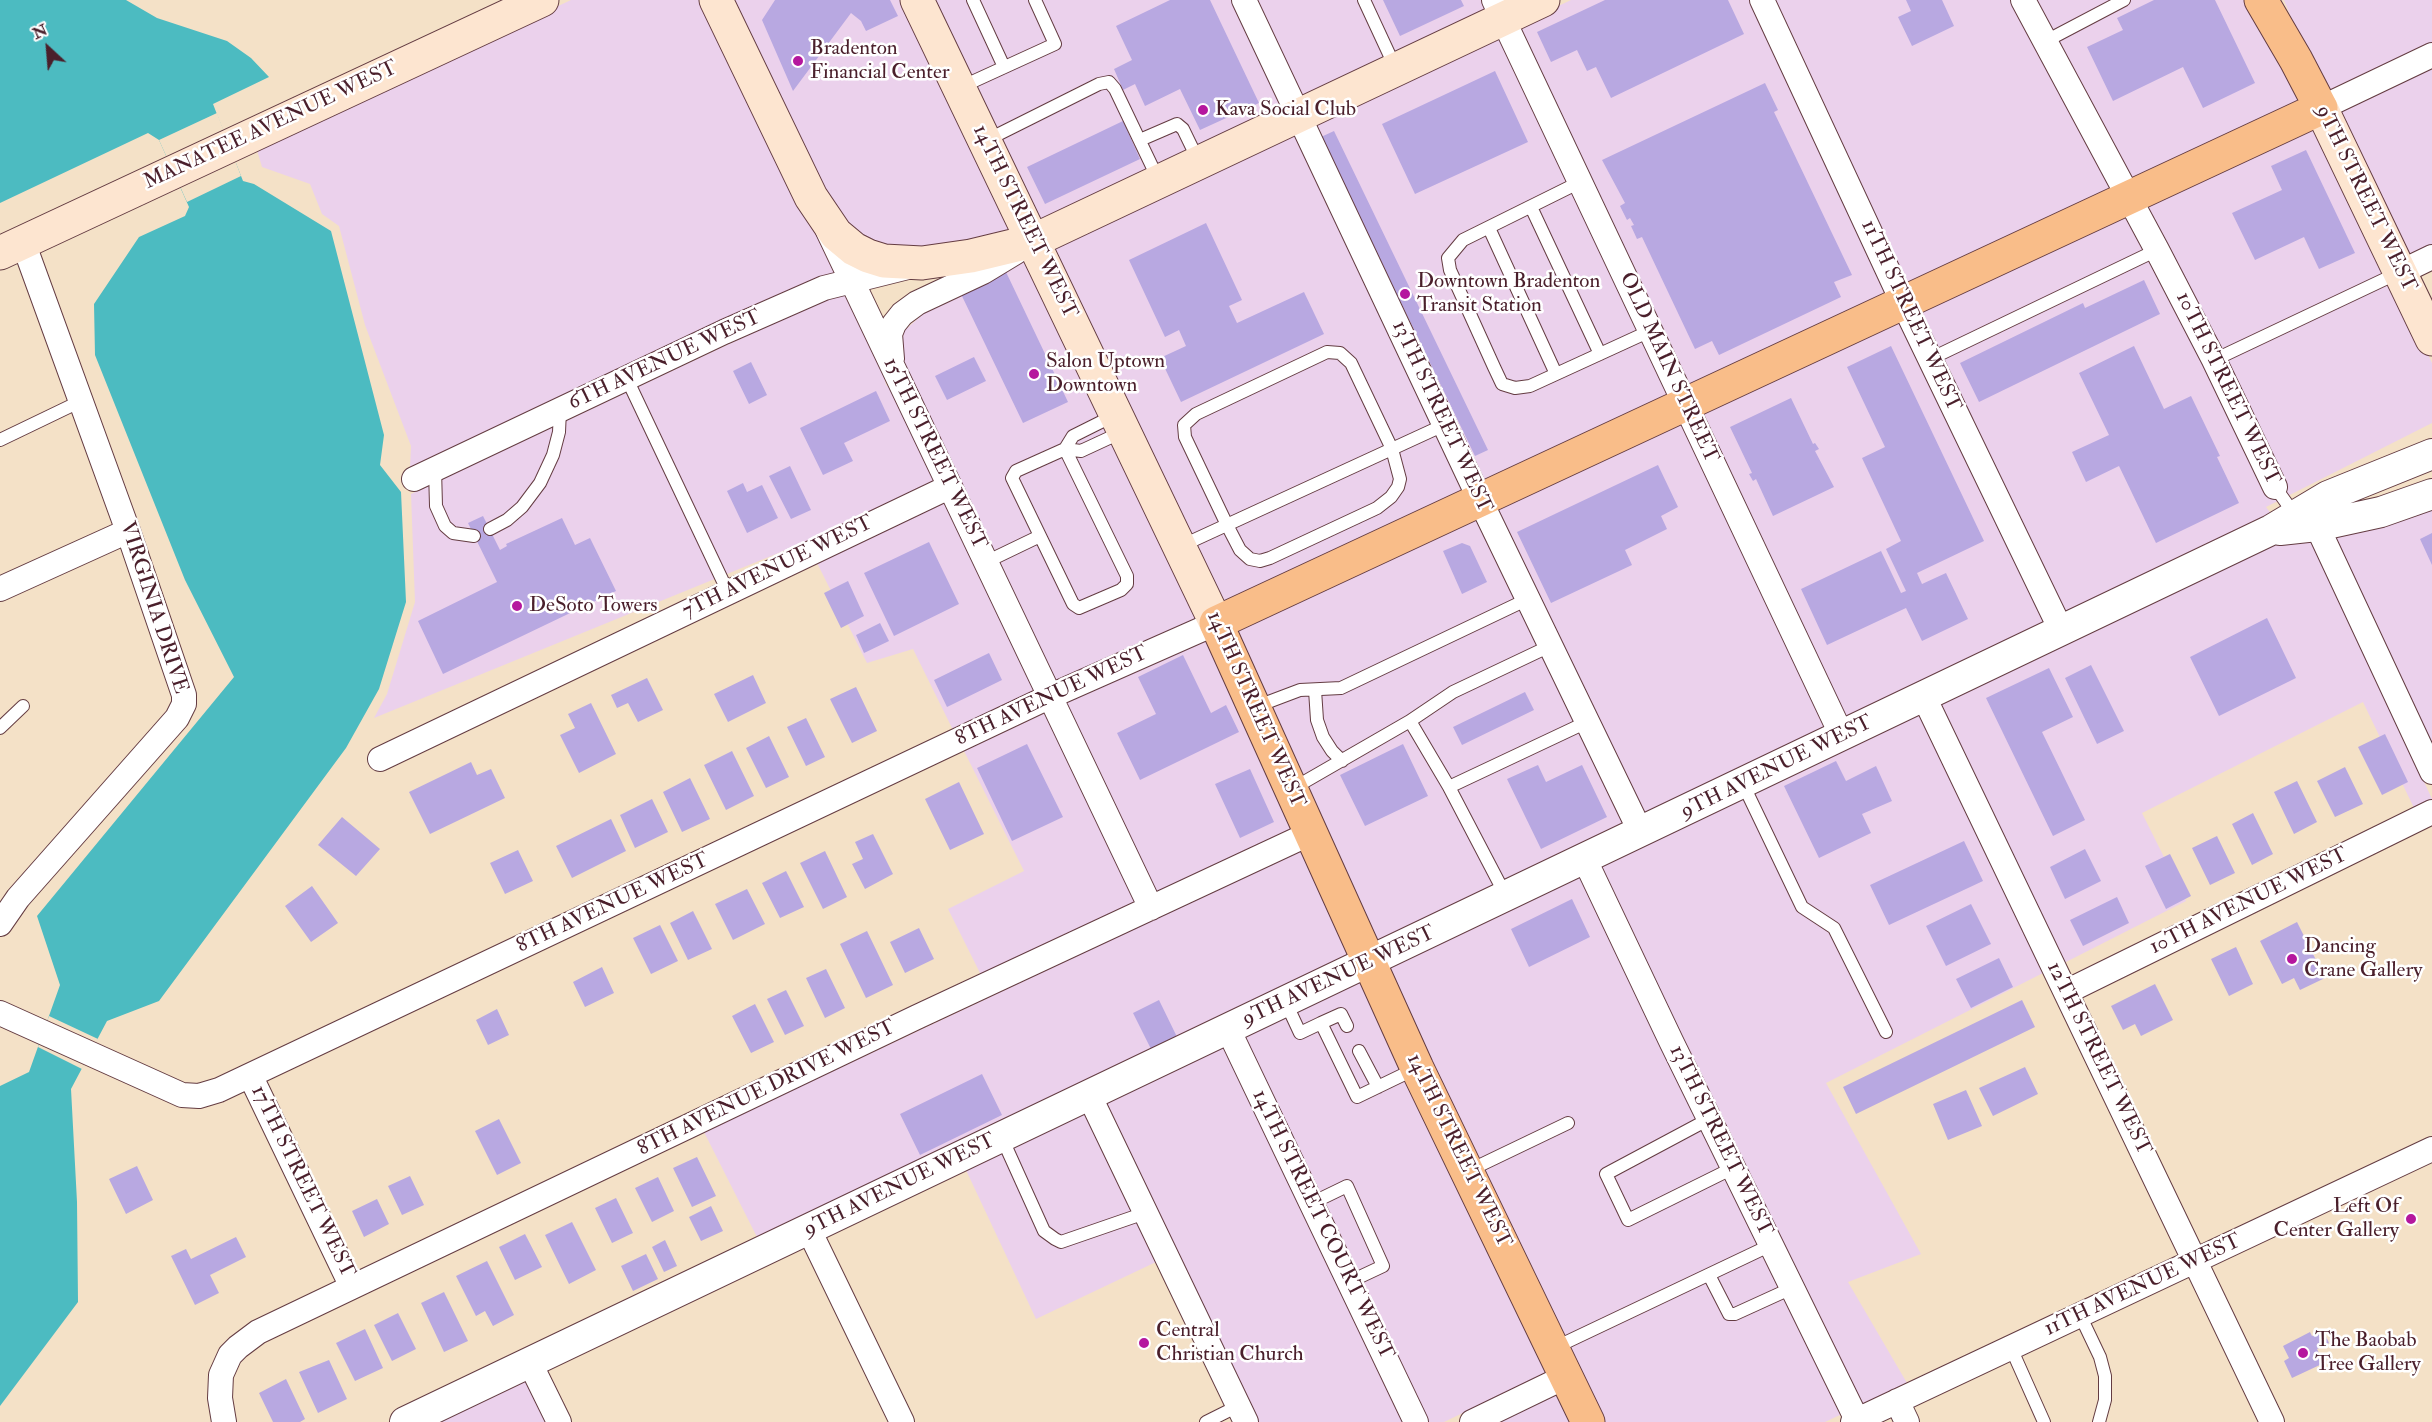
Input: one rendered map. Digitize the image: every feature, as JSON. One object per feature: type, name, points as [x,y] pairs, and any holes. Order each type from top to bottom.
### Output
[{"type":"main road","name":"MANATEE AVENUE WEST","points":[[11,248],[542,0]]},
{"type":"main road","name":"15TH STREET WEST","points":[[716,0],[812,197]]},
{"type":"main road","name":"14TH STREET WEST","points":[[917,0],[1216,622],[1417,1068],[1588,1422]]},
{"type":"main road","name":"6TH AVENUE WEST","points":[[812,197],[836,234],[854,249],[884,261],[922,263],[971,256],[1033,241],[1396,70],[1499,10],[1543,0]]},
{"type":"main road","name":"9TH STREET WEST","points":[[2261,0],[2321,108],[2432,339]]},
{"type":"main road","name":"9TH STREET WEST","points":[[2272,0],[2296,60]]},
{"type":"main road","points":[[1216,622],[2321,108]]},
{"type":"street","name":"13TH STREET WEST","points":[[1244,0],[1444,425],[1641,833]]},
{"type":"street","name":"11TH STREET WEST","points":[[1762,0],[1903,303],[2061,630]]},
{"type":"street","name":"10TH STREET WEST","points":[[2023,0],[2130,197],[2214,360],[2275,487]]},
{"type":"street","name":"OLD MAIN STREET","points":[[1499,10],[1842,736]]},
{"type":"street","points":[[2321,108],[2432,55]]},
{"type":"street","name":"15TH STREET WEST","points":[[812,197],[1151,908]]},
{"type":"street","name":"6TH AVENUE WEST","points":[[894,373],[890,334],[902,314],[917,303],[983,272],[1033,241]]},
{"type":"street","name":"VIRGINIA DRIVE","points":[[0,924],[18,898],[177,718],[184,704],[182,685],[81,401],[11,248]]},
{"type":"street","points":[[2401,272],[2432,257]]},
{"type":"street","name":"6TH AVENUE WEST","points":[[425,474],[824,288],[922,263]]},
{"type":"street","points":[[2295,524],[2328,496],[2432,454]]},
{"type":"street","name":"7TH AVENUE WEST","points":[[380,759],[949,487]]},
{"type":"street","points":[[2295,524],[2392,509],[2432,494]]},
{"type":"street","name":"10TH STREET WEST","points":[[2295,524],[2432,772]]},
{"type":"street","name":"9TH AVENUE WEST","points":[[405,1422],[1585,860],[2061,630],[2295,524]]},
{"type":"street","points":[[0,590],[128,531]]},
{"type":"street","name":"8TH AVENUE WEST","points":[[3,1015],[189,1096],[199,1096],[219,1090],[251,1077],[1051,696],[1216,622]]},
{"type":"street","name":"12TH STREET WEST","points":[[1924,697],[2272,1422]]},
{"type":"street","name":"10TH AVENUE WEST","points":[[2066,992],[2432,812]]},
{"type":"street","name":"8TH AVENUE DRIVE WEST","points":[[224,1422],[220,1398],[221,1376],[230,1355],[258,1332],[1311,833]]},
{"type":"street","name":"13TH STREET WEST","points":[[1585,860],[1855,1421]]},
{"type":"street","name":"14TH STREET COURT WEST","points":[[1228,1029],[1416,1422]]},
{"type":"street","name":"17TH STREET WEST","points":[[251,1077],[352,1287]]},
{"type":"street","points":[[1089,1095],[1242,1414]]},
{"type":"street","name":"11TH AVENUE WEST","points":[[1855,1421],[1902,1412],[2011,1348],[2432,1149]]},
{"type":"street","points":[[809,1230],[902,1422]]},
{"type":"street","points":[[530,1363],[559,1422]]},
{"type":"street","points":[[1472,1422],[1560,1363]]},
{"type":"lane","points":[[973,0],[1004,67]]},
{"type":"lane","points":[[960,88],[1055,44],[1035,0]]},
{"type":"lane","points":[[1364,0],[1396,70]]},
{"type":"lane","points":[[2046,41],[2124,0]]},
{"type":"lane","points":[[986,140],[1105,82],[1113,85],[1159,182]]},
{"type":"lane","points":[[1140,140],[1177,124],[1183,129],[1200,163]]},
{"type":"lane","points":[[1580,182],[1463,240],[1448,258],[1450,270],[1494,367],[1503,384],[1515,388],[1530,386],[1650,331]]},
{"type":"lane","points":[[1531,207],[1600,354]]},
{"type":"lane","points":[[1489,228],[1556,374]]},
{"type":"lane","points":[[1930,359],[2157,250]]},
{"type":"lane","points":[[2214,360],[2401,272]]},
{"type":"lane","points":[[1327,352],[1340,353],[1351,363],[1392,449],[1400,479],[1392,497],[1377,508],[1280,554],[1260,561],[1250,558],[1240,550],[1227,525],[1185,437],[1184,425],[1196,414],[1327,352]]},
{"type":"lane","points":[[627,379],[729,592]]},
{"type":"lane","points":[[0,440],[81,401]]},
{"type":"lane","points":[[490,529],[507,520],[522,507],[540,483],[554,455],[560,410]]},
{"type":"lane","points":[[1065,448],[1126,576],[1127,584],[1121,590],[1079,608],[1073,604],[1012,478],[1016,471],[1065,448],[1073,436],[1121,423]]},
{"type":"lane","points":[[1065,448],[1081,451],[1121,423]]},
{"type":"lane","points":[[1180,547],[1444,425]]},
{"type":"lane","points":[[425,474],[445,526],[453,533],[474,536]]},
{"type":"lane","name":"10TH STREET WEST","points":[[2275,487],[2295,524]]},
{"type":"lane","points":[[986,562],[1040,536]]},
{"type":"lane","points":[[1255,707],[1300,690],[1341,688],[1528,599]]},
{"type":"lane","points":[[1292,789],[1410,722],[1453,692],[1550,646]]},
{"type":"lane","points":[[1315,690],[1317,720],[1320,729],[1327,744],[1342,761]]},
{"type":"lane","points":[[0,729],[23,706]]},
{"type":"lane","points":[[1410,722],[1449,787],[1507,897]]},
{"type":"lane","points":[[1449,787],[1587,722]]},
{"type":"lane","points":[[1743,784],[1802,907],[1834,928],[1886,1032]]},
{"type":"lane","points":[[1286,1003],[1300,1033],[1341,1014],[1347,1026]]},
{"type":"lane","points":[[1321,1023],[1357,1097],[1417,1068]]},
{"type":"lane","points":[[1359,1051],[1378,1087]]},
{"type":"lane","points":[[1709,1119],[1606,1174],[1628,1220],[1733,1168]]},
{"type":"lane","points":[[1467,1172],[1568,1123]]},
{"type":"lane","points":[[1002,1137],[1044,1231],[1055,1239],[1061,1242],[1145,1213]]},
{"type":"lane","points":[[1312,1203],[1347,1186],[1383,1266],[1349,1282]]},
{"type":"lane","points":[[1560,1363],[1709,1275],[1771,1245]]},
{"type":"lane","points":[[1709,1275],[1729,1314],[1735,1314],[1792,1288]]},
{"type":"lane","points":[[2080,1316],[2100,1357],[2105,1376],[2105,1400],[2099,1422]]},
{"type":"lane","points":[[2011,1348],[2044,1422]]},
{"type":"lane","points":[[1206,1422],[1242,1414]]},
{"type":"shaded area","points":[[571,0],[704,0],[836,273],[819,277],[719,322],[410,468],[411,446],[365,325],[339,226],[322,214],[310,184],[262,167],[256,147]]},
{"type":"shaded area","points":[[727,0],[905,0],[1018,232],[968,245],[885,250],[844,227]]},
{"type":"shaded area","points":[[928,0],[1232,0],[1284,110],[1038,225]]},
{"type":"shaded area","points":[[1256,0],[1483,0],[1489,13],[1303,101]]},
{"type":"shaded area","points":[[1571,0],[1750,0],[1889,296],[1689,390],[1518,25]]},
{"type":"shaded area","points":[[1774,0],[2011,0],[2115,192],[1908,288]]},
{"type":"shaded area","points":[[2036,0],[2249,0],[2306,102],[2134,183]]},
{"type":"shaded area","points":[[2284,0],[2432,0],[2432,42],[2325,92],[2306,55]]},
{"type":"shaded area","points":[[1499,35],[1670,398],[1485,484],[1313,122]]},
{"type":"shaded area","points":[[2432,68],[2432,244],[2405,256],[2336,114]]},
{"type":"shaded area","points":[[2317,123],[2432,363],[2432,423],[2266,507],[2273,516],[2065,615],[1918,309]]},
{"type":"shaded area","points":[[1294,132],[1466,493],[1221,608],[1048,247]]},
{"type":"shaded area","points":[[1029,257],[1201,616],[1056,681],[905,370],[901,350],[904,331],[923,314],[966,294]]},
{"type":"shaded area","points":[[847,295],[886,385],[890,388],[934,481],[798,545],[374,718],[387,694],[415,602],[411,494],[729,344],[828,299]]},
{"type":"shaded area","points":[[1899,318],[2046,624],[1846,721],[1699,411]]},
{"type":"shaded area","points":[[1680,420],[1827,730],[1645,818],[1495,506]]},
{"type":"shaded area","points":[[945,502],[1036,690],[953,730],[913,649],[867,663],[817,563]]},
{"type":"shaded area","points":[[2432,507],[2432,747],[2333,535]]},
{"type":"shaded area","points":[[1476,515],[1626,827],[1374,947],[1231,629]]},
{"type":"shaded area","points":[[2312,539],[2432,799],[2414,808],[2363,702],[2142,813],[2186,901],[2064,963],[1938,703],[2275,542]]},
{"type":"shaded area","points":[[1212,638],[1297,827],[1156,893],[1066,703]]},
{"type":"shaded area","points":[[1047,712],[1137,902],[981,975],[948,909],[1024,871],[964,751]]},
{"type":"shaded area","points":[[1919,712],[2045,972],[1826,1083],[1921,1254],[1848,1282],[1907,1383],[1861,1405],[1680,1037],[1600,866]]},
{"type":"shaded area","points":[[1306,848],[1355,956],[759,1241],[704,1132]]},
{"type":"shaded area","points":[[1581,875],[1842,1414],[1825,1422],[1600,1422],[1384,968]]},
{"type":"shaded area","points":[[1365,978],[1552,1370],[1444,1422],[1428,1422],[1243,1035]]},
{"type":"shaded area","points":[[1224,1044],[1404,1422],[1257,1422],[1103,1101]]},
{"type":"shaded area","points":[[1084,1111],[1156,1262],[1036,1319],[965,1168]]},
{"type":"shaded area","points":[[526,1378],[547,1422],[433,1422]]},
{"type":"shaded area","points":[[1563,1392],[1577,1422],[1499,1422]]},
{"type":"water","points":[[0,0],[126,0],[157,18],[227,41],[251,58],[269,77],[213,104],[243,181],[254,184],[331,231],[384,435],[380,465],[401,492],[406,602],[379,689],[346,748],[159,1001],[107,1021],[71,1089],[77,1202],[78,1302],[0,1406],[0,1086],[29,1072],[60,985],[37,916],[234,677],[185,580],[95,355],[94,304],[139,237],[185,216],[189,207],[159,140],[148,133],[0,203]]},
{"type":"pier","points":[[217,113],[241,176],[187,202],[159,140]]},
{"type":"pier","points":[[49,1016],[98,1039],[82,1069],[38,1047]]},
{"type":"building","name":"Bradenton Financial Center","points":[[775,0],[890,0],[898,16],[866,31],[861,21],[851,13],[793,91],[762,20]]},
{"type":"building","points":[[1170,0],[1210,0],[1259,103],[1200,130],[1180,89],[1145,106],[1135,84],[1123,90],[1114,69],[1132,60],[1116,26]]},
{"type":"building","points":[[1383,0],[1461,0],[1464,6],[1400,36]]},
{"type":"building","points":[[1605,0],[1728,0],[1744,34],[1611,98],[1596,67],[1587,71],[1577,50],[1551,62],[1537,32]]},
{"type":"building","points":[[1906,0],[1942,0],[1954,26],[1912,46],[1898,17],[1911,11]]},
{"type":"building","points":[[2154,0],[2215,0],[2255,83],[2203,108],[2183,67],[2113,101],[2087,47],[2123,30],[2117,18]]},
{"type":"building","points":[[1495,71],[1528,142],[1415,194],[1382,124]]},
{"type":"building","points":[[1765,83],[1778,110],[1774,112],[1852,275],[1834,282],[1841,297],[1719,355],[1712,341],[1695,349],[1642,237],[1637,239],[1631,226],[1634,225],[1630,218],[1627,220],[1620,206],[1625,203],[1602,160]]},
{"type":"building","points":[[1123,121],[1140,159],[1045,204],[1027,167]]},
{"type":"building","name":"Downtown Bradenton Transit Station","points":[[1334,131],[1488,450],[1475,456],[1321,137]]},
{"type":"building","points":[[2306,150],[2355,253],[2319,269],[2304,237],[2255,260],[2232,213],[2282,190],[2271,166]]},
{"type":"building","points":[[1206,223],[1242,300],[1229,306],[1237,323],[1304,292],[1324,334],[1181,402],[1160,358],[1186,346],[1179,330],[1165,337],[1129,260]]},
{"type":"building","points":[[1006,272],[1068,402],[1023,423],[961,294]]},
{"type":"building","points":[[2144,280],[2160,314],[1979,402],[1960,363],[2083,303],[2085,308]]},
{"type":"building","points":[[1891,346],[1984,541],[1917,573],[1922,584],[1946,573],[1968,619],[1922,641],[1906,608],[1827,645],[1801,589],[1881,551],[1901,593],[1906,591],[1886,549],[1901,541],[1862,458],[1885,447],[1847,367]]},
{"type":"building","points":[[2134,346],[2164,409],[2191,396],[2220,456],[2217,457],[2239,503],[2156,543],[2119,466],[2086,482],[2072,452],[2109,435],[2079,373]]},
{"type":"building","points":[[974,357],[986,381],[947,400],[935,376]]},
{"type":"building","points":[[751,362],[767,395],[749,404],[733,371]]},
{"type":"building","points":[[876,391],[890,421],[844,443],[853,461],[823,475],[800,428]]},
{"type":"building","points":[[1791,398],[1813,444],[1815,443],[1819,449],[1815,451],[1834,487],[1773,516],[1756,479],[1753,481],[1749,474],[1752,473],[1730,427]]},
{"type":"building","points":[[1658,465],[1678,507],[1661,516],[1667,529],[1625,550],[1632,565],[1551,603],[1517,532]]},
{"type":"building","points":[[790,466],[811,510],[791,519],[769,476]]},
{"type":"building","points":[[743,483],[747,492],[762,485],[778,518],[747,533],[727,491]]},
{"type":"building","name":"DeSoto Towers","points":[[483,516],[500,550],[507,546],[506,544],[562,518],[575,545],[590,538],[616,591],[443,674],[418,621],[497,582],[468,523]]},
{"type":"building","points":[[2432,533],[2432,565],[2420,539]]},
{"type":"building","points":[[929,542],[959,604],[894,636],[864,573]]},
{"type":"building","points":[[1462,543],[1470,546],[1487,582],[1462,594],[1443,551]]},
{"type":"building","points":[[848,581],[864,616],[841,628],[824,593]]},
{"type":"building","points":[[2267,618],[2296,678],[2219,716],[2190,657]]},
{"type":"building","points":[[880,623],[889,641],[864,653],[856,635]]},
{"type":"building","points":[[989,653],[1002,680],[947,707],[934,680]]},
{"type":"building","points":[[1183,655],[1211,713],[1226,705],[1239,732],[1140,780],[1117,733],[1156,714],[1138,677]]},
{"type":"building","points":[[2091,665],[2124,731],[2097,744],[2065,678]]},
{"type":"building","points":[[2049,668],[2073,717],[2042,732],[2085,820],[2053,836],[1986,698]]},
{"type":"building","points":[[753,675],[766,703],[728,722],[714,694]]},
{"type":"building","points":[[647,678],[663,710],[638,722],[628,703],[617,708],[611,695]]},
{"type":"building","points":[[856,687],[877,731],[852,743],[830,699]]},
{"type":"building","points":[[1525,692],[1534,710],[1462,745],[1453,727]]},
{"type":"building","points":[[591,703],[616,754],[579,773],[560,735],[575,728],[568,714]]},
{"type":"building","points":[[806,718],[825,757],[806,766],[787,727]]},
{"type":"building","points":[[2385,734],[2408,782],[2382,795],[2358,747]]},
{"type":"building","points":[[769,736],[789,777],[766,788],[746,748]]},
{"type":"building","points":[[1027,744],[1063,817],[1012,841],[977,768]]},
{"type":"building","points":[[1403,744],[1428,796],[1365,826],[1340,775]]},
{"type":"building","points":[[732,751],[754,796],[726,810],[704,765]]},
{"type":"building","points":[[1836,761],[1846,781],[1876,766],[1892,801],[1862,814],[1871,833],[1819,858],[1784,786]]},
{"type":"building","points":[[471,762],[477,775],[491,769],[505,798],[430,834],[409,792]]},
{"type":"building","points":[[1538,765],[1546,782],[1582,765],[1607,817],[1541,849],[1507,779]]},
{"type":"building","points":[[2345,767],[2363,804],[2335,817],[2317,781]]},
{"type":"building","points":[[1250,769],[1274,822],[1240,838],[1215,784]]},
{"type":"building","points":[[690,778],[710,819],[682,832],[663,792]]},
{"type":"building","points":[[2297,781],[2317,822],[2294,834],[2274,792]]},
{"type":"building","points":[[959,782],[984,834],[950,850],[925,799]]},
{"type":"building","points":[[652,799],[668,832],[635,848],[620,815]]},
{"type":"building","points":[[2253,813],[2273,854],[2252,865],[2232,824]]},
{"type":"building","points":[[342,817],[380,849],[356,876],[318,845]]},
{"type":"building","points":[[611,819],[626,851],[572,878],[556,846]]},
{"type":"building","points":[[873,834],[893,874],[865,889],[852,864],[863,859],[855,842]]},
{"type":"building","points":[[2217,836],[2235,873],[2210,885],[2192,848]]},
{"type":"building","points":[[1964,841],[1983,881],[1889,925],[1870,885]]},
{"type":"building","points":[[2085,849],[2101,881],[2065,899],[2050,867]]},
{"type":"building","points":[[518,850],[533,881],[505,894],[490,863]]},
{"type":"building","points":[[825,851],[847,897],[823,909],[800,863]]},
{"type":"building","points":[[2170,854],[2191,896],[2166,909],[2145,866]]},
{"type":"building","points":[[786,871],[804,907],[780,918],[762,883]]},
{"type":"building","points":[[312,886],[338,923],[311,942],[285,906]]},
{"type":"building","points":[[747,889],[765,924],[733,940],[715,904]]},
{"type":"building","points":[[2117,897],[2129,923],[2083,946],[2070,920]]},
{"type":"building","points":[[1572,899],[1590,937],[1529,967],[1511,929]]},
{"type":"building","points":[[1971,904],[1991,944],[1946,966],[1926,926]]},
{"type":"building","points":[[693,911],[712,949],[688,960],[670,923]]},
{"type":"building","name":"Dancing Crane Gallery","points":[[2297,922],[2325,978],[2300,990],[2294,978],[2282,984],[2260,941]]},
{"type":"building","points":[[660,925],[678,961],[651,974],[633,938]]},
{"type":"building","points":[[919,928],[934,959],[905,973],[890,942]]},
{"type":"building","points":[[867,931],[893,985],[866,998],[840,944]]},
{"type":"building","points":[[2236,947],[2253,984],[2229,996],[2211,959]]},
{"type":"building","points":[[1999,958],[2013,987],[1971,1008],[1956,979]]},
{"type":"building","points":[[602,967],[614,993],[585,1007],[573,982]]},
{"type":"building","points":[[826,969],[845,1008],[825,1018],[806,978]]},
{"type":"building","points":[[2155,984],[2173,1020],[2141,1036],[2135,1024],[2123,1030],[2111,1006]]},
{"type":"building","points":[[786,990],[804,1026],[785,1035],[767,999]]},
{"type":"building","points":[[1159,1000],[1178,1039],[1152,1051],[1133,1013]]},
{"type":"building","points":[[2022,1000],[2035,1027],[1856,1114],[1843,1087]]},
{"type":"building","points":[[755,1004],[774,1042],[751,1053],[732,1016]]},
{"type":"building","points":[[497,1009],[509,1035],[488,1045],[476,1020]]},
{"type":"building","points":[[2025,1067],[2038,1094],[1993,1116],[1979,1088]]},
{"type":"building","points":[[982,1074],[1002,1115],[920,1155],[900,1114]]},
{"type":"building","points":[[1966,1090],[1982,1126],[1948,1140],[1933,1104]]},
{"type":"building","points":[[499,1119],[521,1163],[497,1175],[475,1131]]},
{"type":"building","points":[[697,1157],[716,1196],[692,1207],[673,1168]]},
{"type":"building","points":[[137,1166],[153,1200],[126,1214],[109,1179]]},
{"type":"building","points":[[410,1176],[424,1205],[402,1215],[388,1186]]},
{"type":"building","points":[[658,1177],[674,1211],[652,1222],[635,1188]]},
{"type":"building","points":[[616,1198],[633,1233],[612,1243],[595,1208]]},
{"type":"building","points":[[377,1199],[389,1224],[364,1237],[352,1211]]},
{"type":"building","points":[[711,1206],[723,1231],[701,1241],[689,1217]]},
{"type":"building","points":[[572,1222],[596,1270],[569,1284],[545,1235]]},
{"type":"building","points":[[525,1234],[542,1267],[515,1280],[499,1247]]},
{"type":"building","points":[[236,1237],[246,1257],[210,1275],[219,1293],[195,1305],[171,1256],[186,1249],[191,1259]]},
{"type":"building","points":[[665,1240],[677,1266],[664,1272],[652,1247]]},
{"type":"building","points":[[646,1254],[658,1279],[633,1291],[621,1266]]},
{"type":"building","points":[[487,1261],[514,1315],[493,1326],[485,1311],[476,1316],[456,1276]]},
{"type":"building","points":[[444,1292],[468,1341],[444,1352],[421,1303]]},
{"type":"building","points":[[398,1313],[416,1349],[392,1361],[374,1325]]},
{"type":"building","points":[[365,1329],[383,1368],[355,1381],[336,1343]]},
{"type":"building","name":"The Baobab Tree Gallery","points":[[2323,1330],[2329,1343],[2317,1349],[2324,1363],[2292,1378],[2284,1361],[2289,1358],[2283,1346],[2310,1332],[2312,1336]]},
{"type":"building","points":[[329,1360],[347,1399],[318,1413],[299,1372]]},
{"type":"building","points":[[286,1379],[305,1419],[300,1422],[273,1422],[259,1393]]},
{"type":"place","name":"Bradenton Financial Center","points":[[798,61]]},
{"type":"place","name":"Kava Social Club","points":[[1203,110]]},
{"type":"place","name":"Downtown Bradenton Transit Station","points":[[1405,294]]},
{"type":"place","name":"Salon Uptown Downtown","points":[[1034,374]]},
{"type":"place","name":"DeSoto Towers","points":[[517,606]]},
{"type":"place","name":"Dancing Crane Gallery","points":[[2292,959]]},
{"type":"place","name":"Left Of Center Gallery","points":[[2411,1219]]},
{"type":"place","name":"Central Christian Church","points":[[1144,1343]]},
{"type":"place","name":"The Baobab Tree Gallery","points":[[2303,1353]]}]
